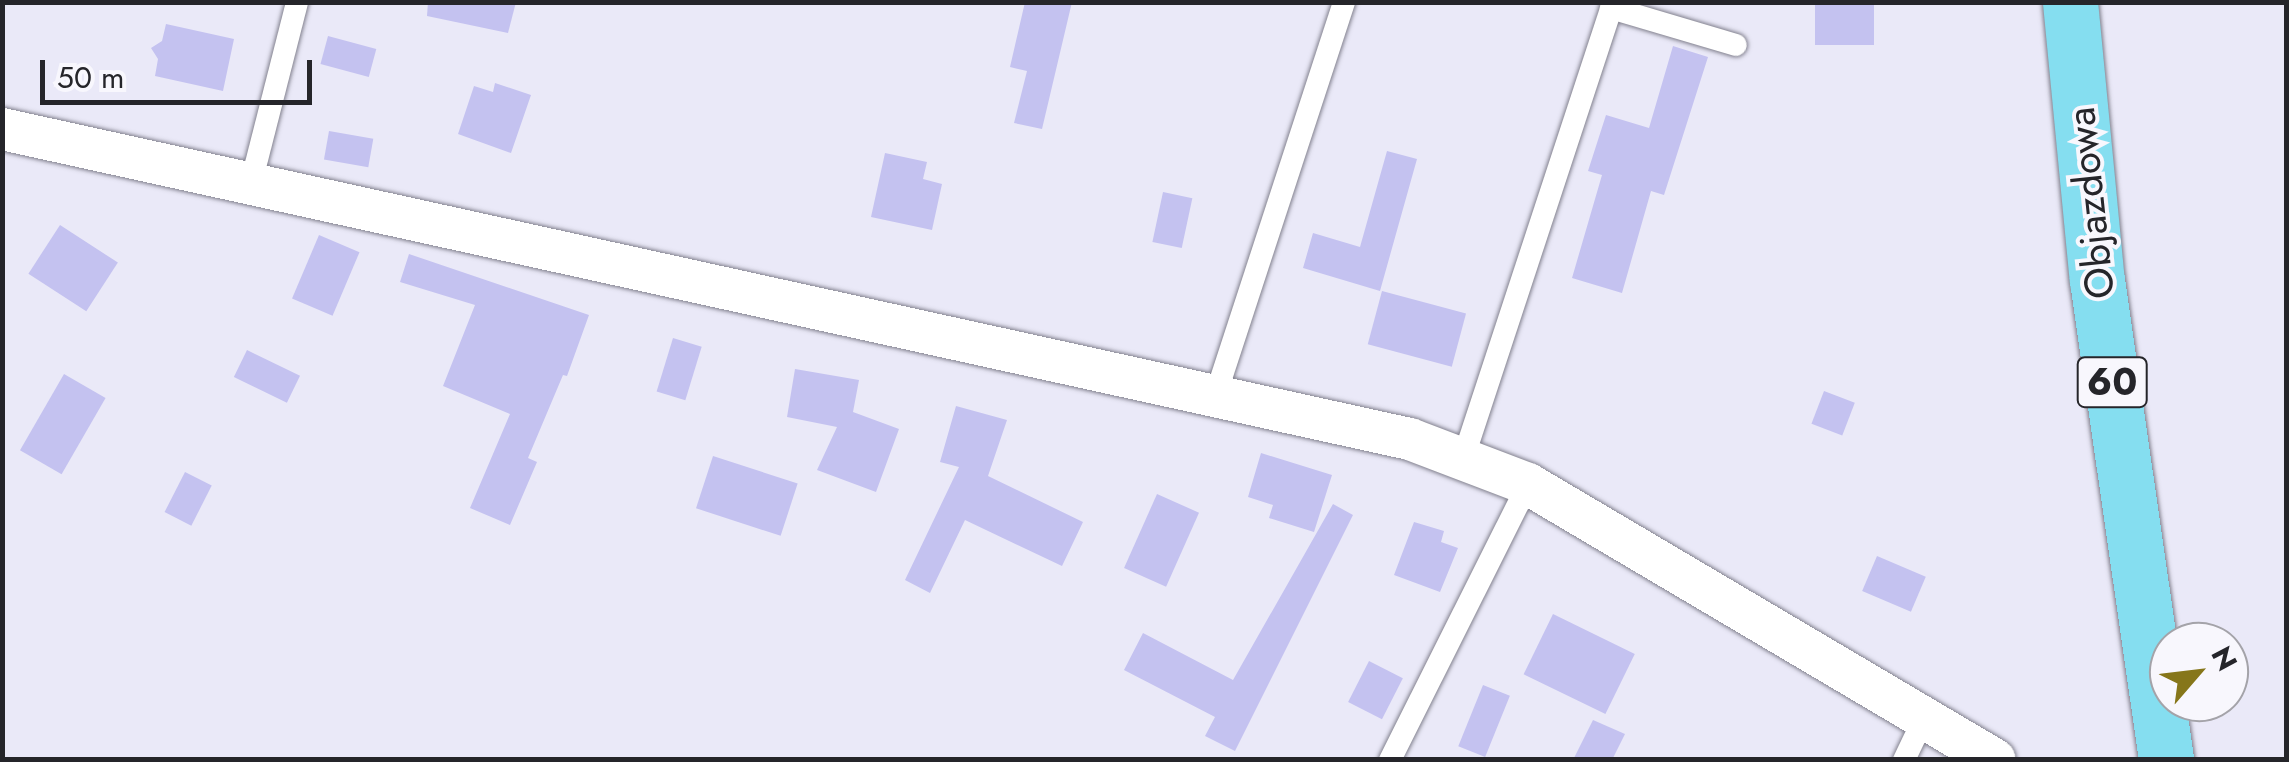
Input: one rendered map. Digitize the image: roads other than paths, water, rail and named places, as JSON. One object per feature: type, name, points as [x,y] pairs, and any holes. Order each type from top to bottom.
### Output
[{"type":"main road","name":"Objazdowa","points":[[2070,2],[2097,280],[2166,760]]},
{"type":"street","points":[[2,128],[1410,439],[1528,484],[1995,760]]},
{"type":"lane","points":[[251,183],[298,2]]},
{"type":"lane","points":[[1216,394],[1344,2]]},
{"type":"lane","points":[[1462,459],[1611,8],[1736,45]]},
{"type":"lane","points":[[1390,760],[1528,484]]},
{"type":"lane","points":[[1904,760],[1924,718]]}]
